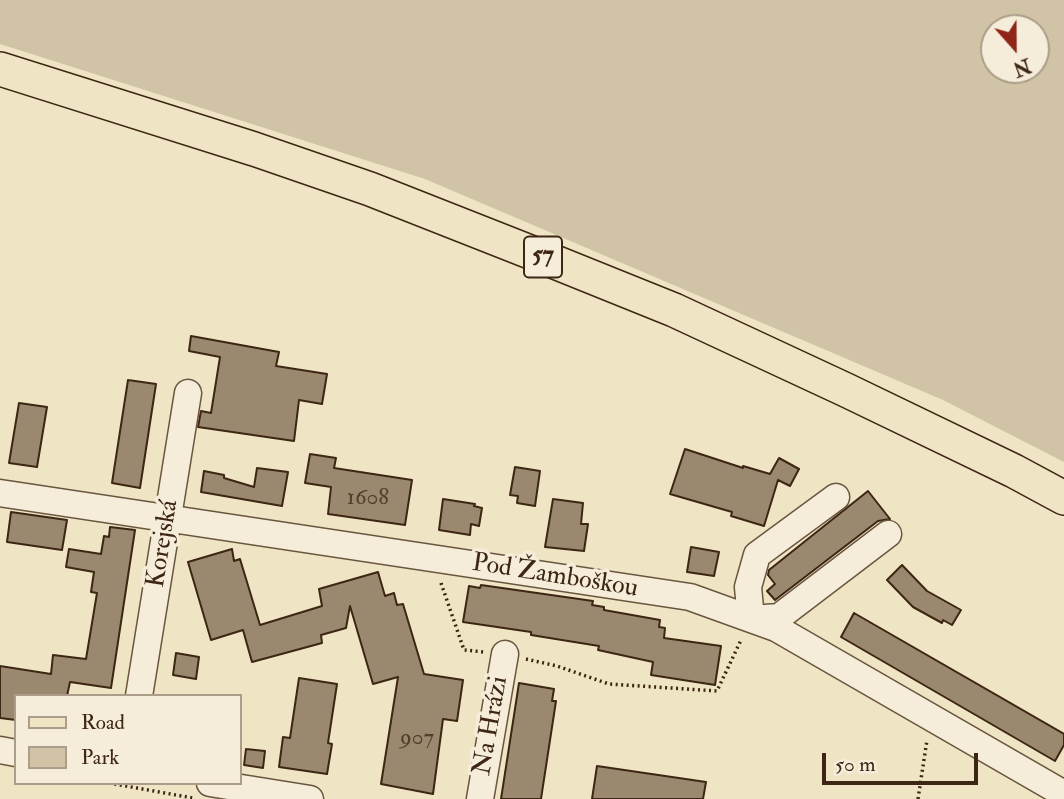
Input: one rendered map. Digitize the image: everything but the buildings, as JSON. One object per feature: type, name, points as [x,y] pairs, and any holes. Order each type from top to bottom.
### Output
[{"type":"main road","name":"57","points":[[0,69],[267,153],[370,189],[674,310],[846,390],[1064,498]]},
{"type":"street","name":"Korejská","points":[[139,694],[188,393]]},
{"type":"street","name":"Pod Žamboškou","points":[[0,493],[690,597],[776,628],[1064,794]]},
{"type":"street","points":[[836,497],[757,555],[748,587],[751,619],[779,617],[888,534]]},
{"type":"street","name":"Na Hrázi","points":[[480,799],[505,654]]},
{"type":"street","points":[[222,785],[310,799]]},
{"type":"path","points":[[432,558],[464,650],[505,654],[557,666],[609,684],[717,691],[751,619]]},
{"type":"path","points":[[918,799],[930,718]]},
{"type":"path","points":[[121,785],[202,799]]},
{"type":"green space","points":[[0,0],[1064,0],[1064,462],[943,400],[425,179],[0,44]]}]
